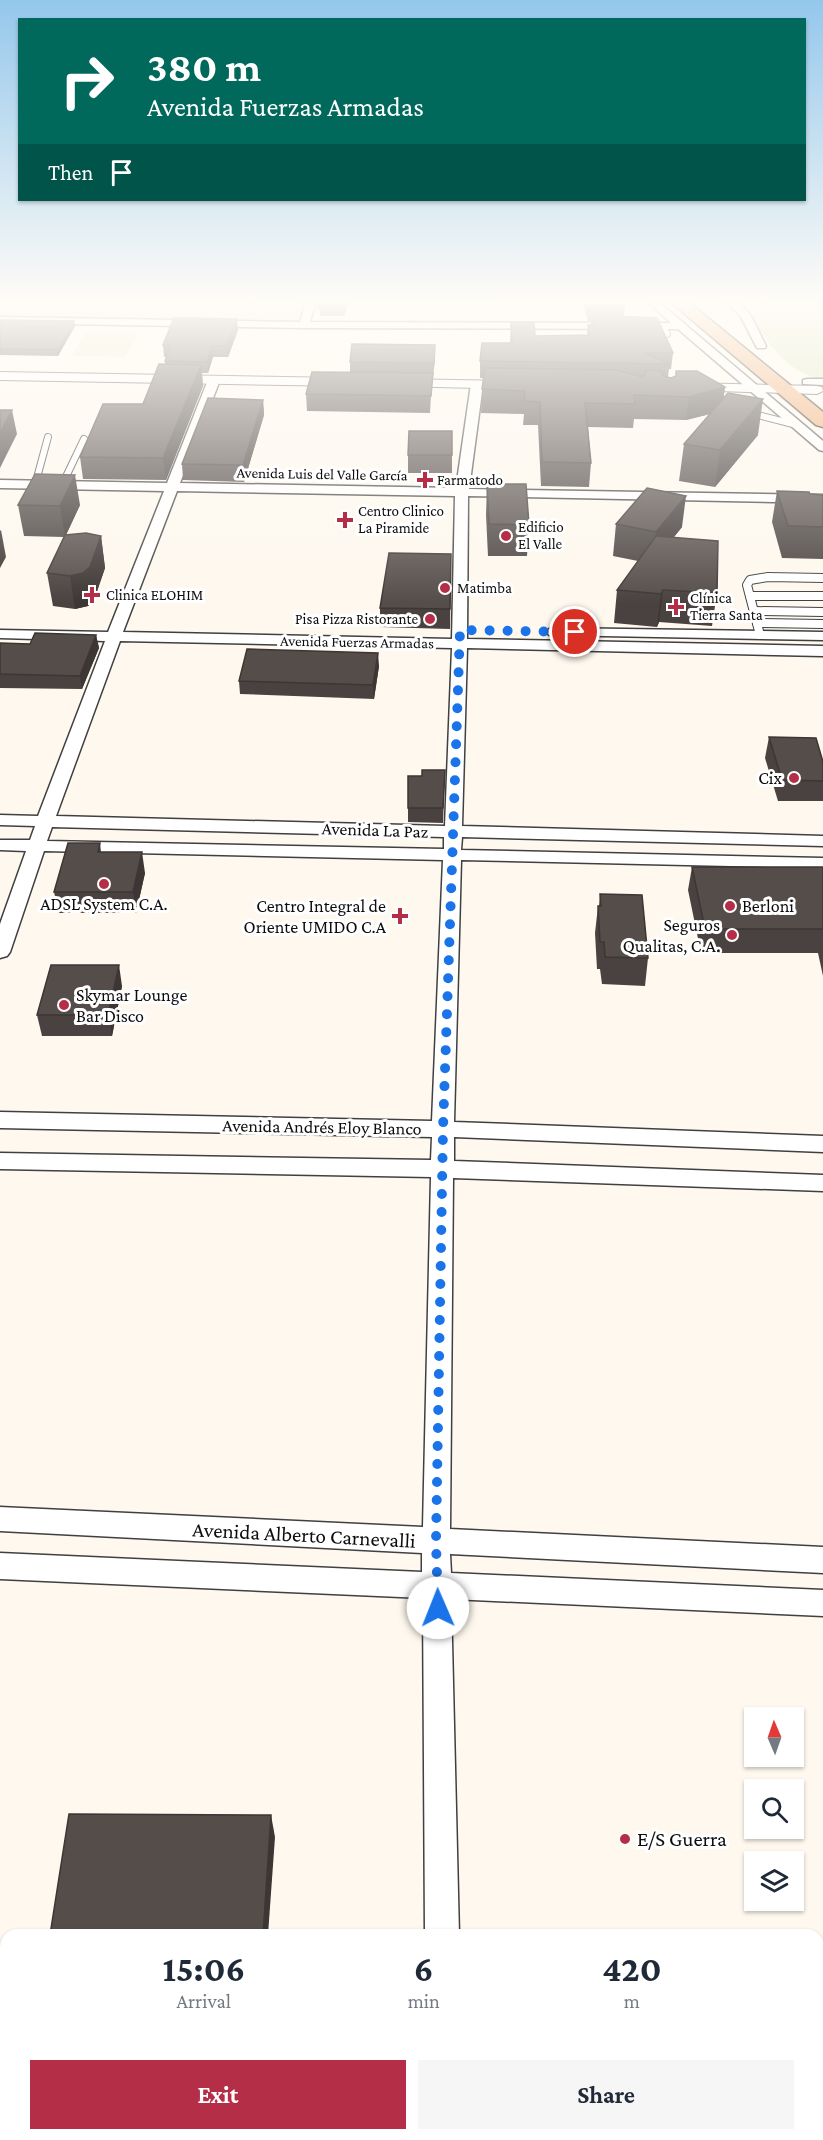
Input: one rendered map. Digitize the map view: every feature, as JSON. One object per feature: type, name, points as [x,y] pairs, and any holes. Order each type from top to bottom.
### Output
[{"type":"highway","points":[[803,404],[823,421]]},
{"type":"street","points":[[0,952],[35,846],[205,404]]},
{"type":"street","points":[[442,1929],[436,1542],[443,1129],[460,638],[461,497],[474,404]]},
{"type":"street","points":[[773,404],[823,447]]},
{"type":"street","name":"Avenida Luis del Valle García","points":[[0,484],[170,491]]},
{"type":"street","name":"Avenida Luis del Valle García","points":[[0,492],[170,491],[823,507]]},
{"type":"street","name":"Avenida Luis del Valle García","points":[[461,497],[823,499]]},
{"type":"street","name":"Avenida Fuerzas Armadas","points":[[0,620],[116,630]]},
{"type":"street","name":"Avenida Fuerzas Armadas","points":[[460,638],[758,629],[823,636]]},
{"type":"street","name":"Avenida Fuerzas Armadas","points":[[0,634],[116,630],[460,638],[823,651]]},
{"type":"street","name":"Avenida La Paz","points":[[0,820],[823,862]]},
{"type":"street","name":"Avenida La Paz","points":[[0,845],[823,841]]},
{"type":"street","name":"Avenida Andrés Eloy Blanco","points":[[0,1120],[443,1129],[823,1144]]},
{"type":"street","points":[[0,1161],[443,1169],[823,1183]]},
{"type":"street","name":"Avenida Alberto Carnevalli","points":[[0,1519],[823,1560]]},
{"type":"street","points":[[0,1566],[823,1603]]},
{"type":"lane","points":[[736,410],[797,425]]},
{"type":"lane","points":[[35,485],[48,436]]},
{"type":"lane","points":[[62,485],[84,439]]},
{"type":"lane","points":[[823,578],[755,579],[747,585],[758,629],[823,624]]},
{"type":"lane","points":[[750,597],[823,596]]},
{"type":"lane","points":[[753,611],[823,612]]},
{"type":"building","points":[[103,404],[185,404],[163,458],[80,457]]},
{"type":"building","points":[[206,404],[262,404],[243,465],[182,464]]},
{"type":"building","points":[[540,404],[585,404],[591,463],[542,462]]},
{"type":"building","points":[[719,404],[759,404],[720,450],[684,444]]},
{"type":"building","points":[[0,410],[12,410],[0,433]]},
{"type":"building","points":[[409,431],[452,431],[452,455],[408,455]]},
{"type":"building","points":[[35,474],[75,475],[60,506],[18,505]]},
{"type":"building","points":[[487,484],[526,484],[529,525],[489,524]]},
{"type":"building","points":[[647,488],[686,496],[656,532],[616,524]]},
{"type":"building","points":[[777,491],[823,495],[823,527],[788,526]]},
{"type":"building","points":[[86,533],[101,536],[90,567],[83,573],[70,576],[47,573],[65,535]]},
{"type":"building","points":[[656,536],[718,541],[717,593],[663,590],[661,594],[617,590]]},
{"type":"building","points":[[389,553],[451,554],[450,609],[380,608]]},
{"type":"building","points":[[35,633],[96,635],[80,676],[0,674],[0,643],[30,644]]},
{"type":"building","points":[[247,649],[378,653],[373,685],[239,681]]},
{"type":"building","points":[[769,737],[816,738],[823,762],[823,781],[782,780]]},
{"type":"building","points":[[422,770],[445,770],[443,808],[408,808],[408,776],[422,776]]},
{"type":"building","points":[[68,843],[100,843],[98,852],[142,852],[133,892],[54,892]]},
{"type":"building","points":[[692,867],[823,867],[823,929],[705,929]]},
{"type":"building","points":[[600,894],[642,895],[648,958],[605,957],[604,942],[600,942],[598,906],[601,906]]},
{"type":"building","points":[[51,965],[119,965],[108,1015],[37,1015]]},
{"type":"building","points":[[69,1814],[271,1815],[263,1929],[51,1929]]},
{"type":"place","name":"Farmatodo","points":[[425,480]]},
{"type":"place","name":"Centro Clinico La Piramide","points":[[345,520]]},
{"type":"place","name":"Edificio El Valle","points":[[506,536]]},
{"type":"place","name":"Matimba","points":[[445,588]]},
{"type":"place","name":"Clinica ELOHIM","points":[[92,595]]},
{"type":"place","name":"Clínica Tierra Santa","points":[[676,607]]},
{"type":"place","name":"Pisa Pizza Ristorante","points":[[430,619]]},
{"type":"place","name":"Cix","points":[[794,778]]},
{"type":"place","name":"ADSL System C.A.","points":[[104,884]]},
{"type":"place","name":"Berloni","points":[[730,906]]},
{"type":"place","name":"Centro Integral de Oriente UMIDO C.A","points":[[400,916]]},
{"type":"place","name":"Seguros Qualitas, C.A.","points":[[732,935]]},
{"type":"place","name":"Skymar Lounge Bar Disco","points":[[64,1005]]},
{"type":"place","name":"E/S Guerra","points":[[625,1839]]},
{"type":"route","points":[[438,1608],[436,1542],[443,1129],[460,630],[575,632]]}]
